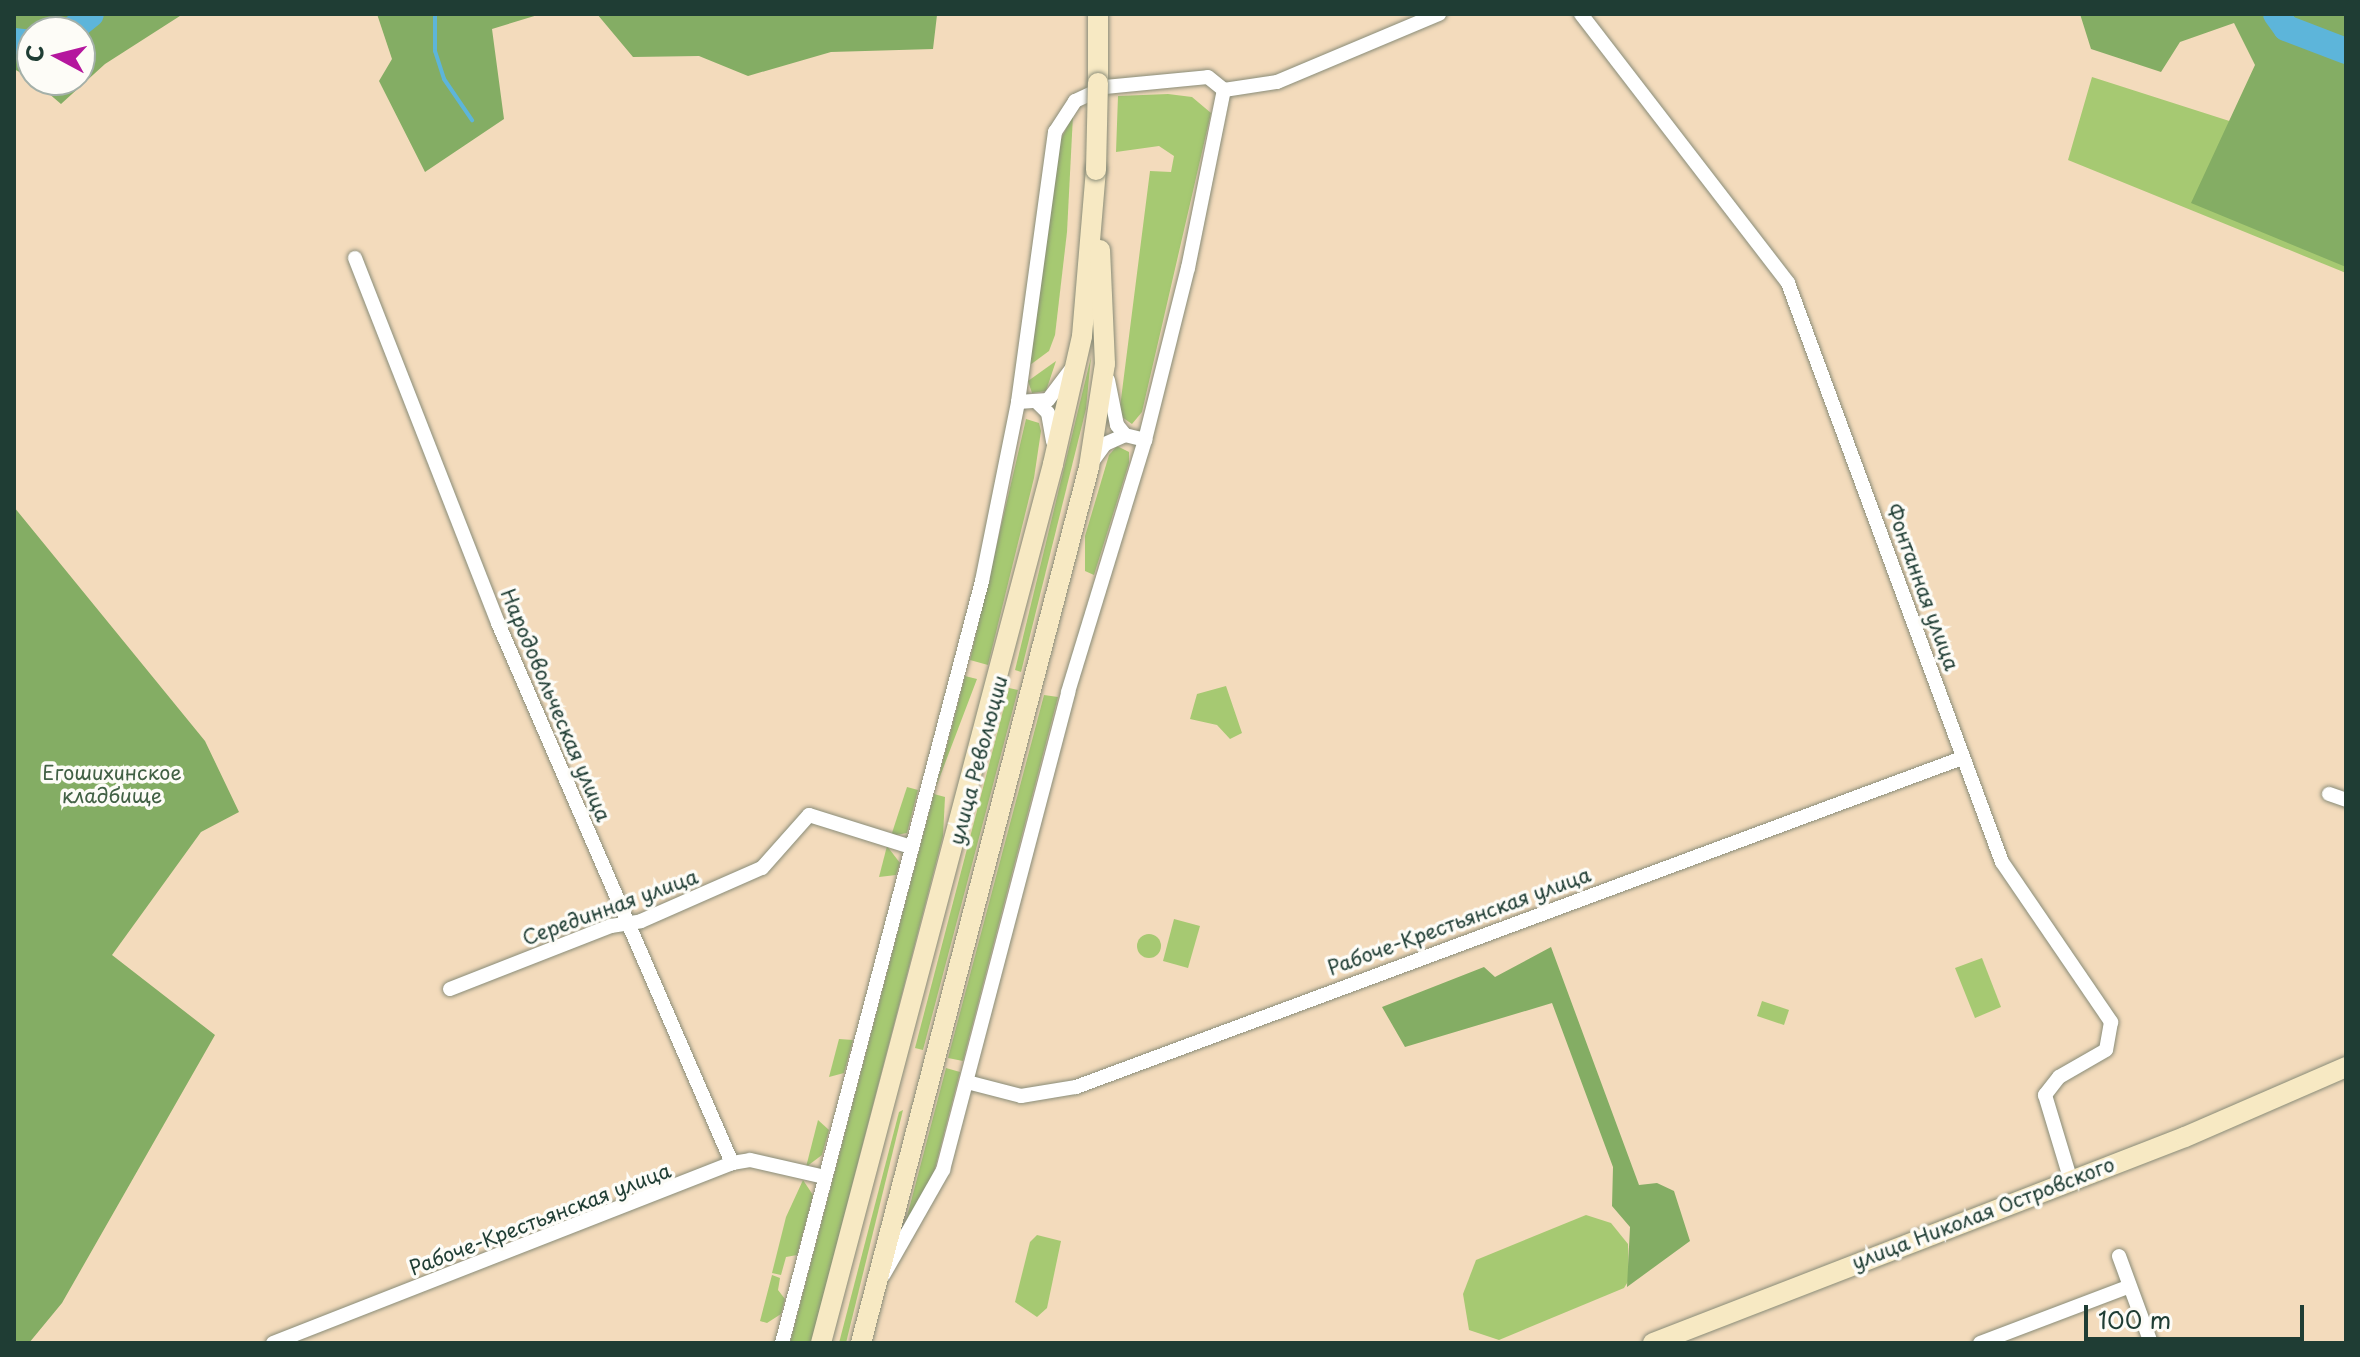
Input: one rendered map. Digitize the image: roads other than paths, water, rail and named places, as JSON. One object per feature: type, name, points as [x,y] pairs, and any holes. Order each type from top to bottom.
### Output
[{"type":"main road","name":"улица Революции","points":[[861,1343],[1089,467],[1105,364],[1096,170],[1098,14]]},
{"type":"main road","name":"улица Революции","points":[[821,1343],[1053,464],[1077,359],[1096,170]]},
{"type":"main road","name":"улица Николая Островского","points":[[1653,1343],[2313,1084],[2346,1067]]},
{"type":"main road","name":"улица Николая Островского","points":[[2313,1084],[2346,1083]]},
{"type":"main road","points":[[886,1106],[894,1098],[910,1097],[920,1114]]},
{"type":"street","points":[[782,1343],[982,581],[1018,402],[1041,210],[1061,118],[1075,101],[1105,87],[1208,77],[1224,90],[1277,82],[1439,14]]},
{"type":"street","name":"Фонтанная улица","points":[[1581,14],[1791,289],[2002,862],[2111,1022],[2106,1050],[2059,1077],[2045,1095],[2070,1178]]},
{"type":"street","points":[[876,1288],[943,1170],[1068,692],[1145,440],[1188,268],[1224,90]]},
{"type":"street","name":"Народовольческая улица","points":[[355,258],[457,522],[732,1163]]},
{"type":"street","points":[[1018,402],[1038,403],[1063,383],[1077,359]]},
{"type":"street","points":[[1105,364],[1112,409],[1125,435]]},
{"type":"street","points":[[1038,403],[1048,413],[1053,432],[1053,464]]},
{"type":"street","points":[[1089,467],[1105,444],[1125,435],[1145,440]]},
{"type":"street","name":"Рабоче-Крестьянская улица","points":[[967,1082],[1021,1096],[1076,1087],[1962,758]]},
{"type":"street","points":[[2329,794],[2346,800]]},
{"type":"street","name":"Серединная улица","points":[[450,989],[627,923],[762,868],[809,815],[911,847]]},
{"type":"street","name":"Рабоче-Крестьянская улица","points":[[273,1343],[732,1163],[750,1160],[825,1177]]},
{"type":"street","points":[[2119,1256],[2151,1343]]},
{"type":"street","points":[[1980,1343],[2130,1286]]},
{"type":"waterway","points":[[435,14],[435,51],[444,79],[472,120]]},
{"type":"waterway","points":[[2276,14],[2286,28],[2346,51]]},
{"type":"park label","name":"Егошихинское кладбище","points":[[112,784]]}]
